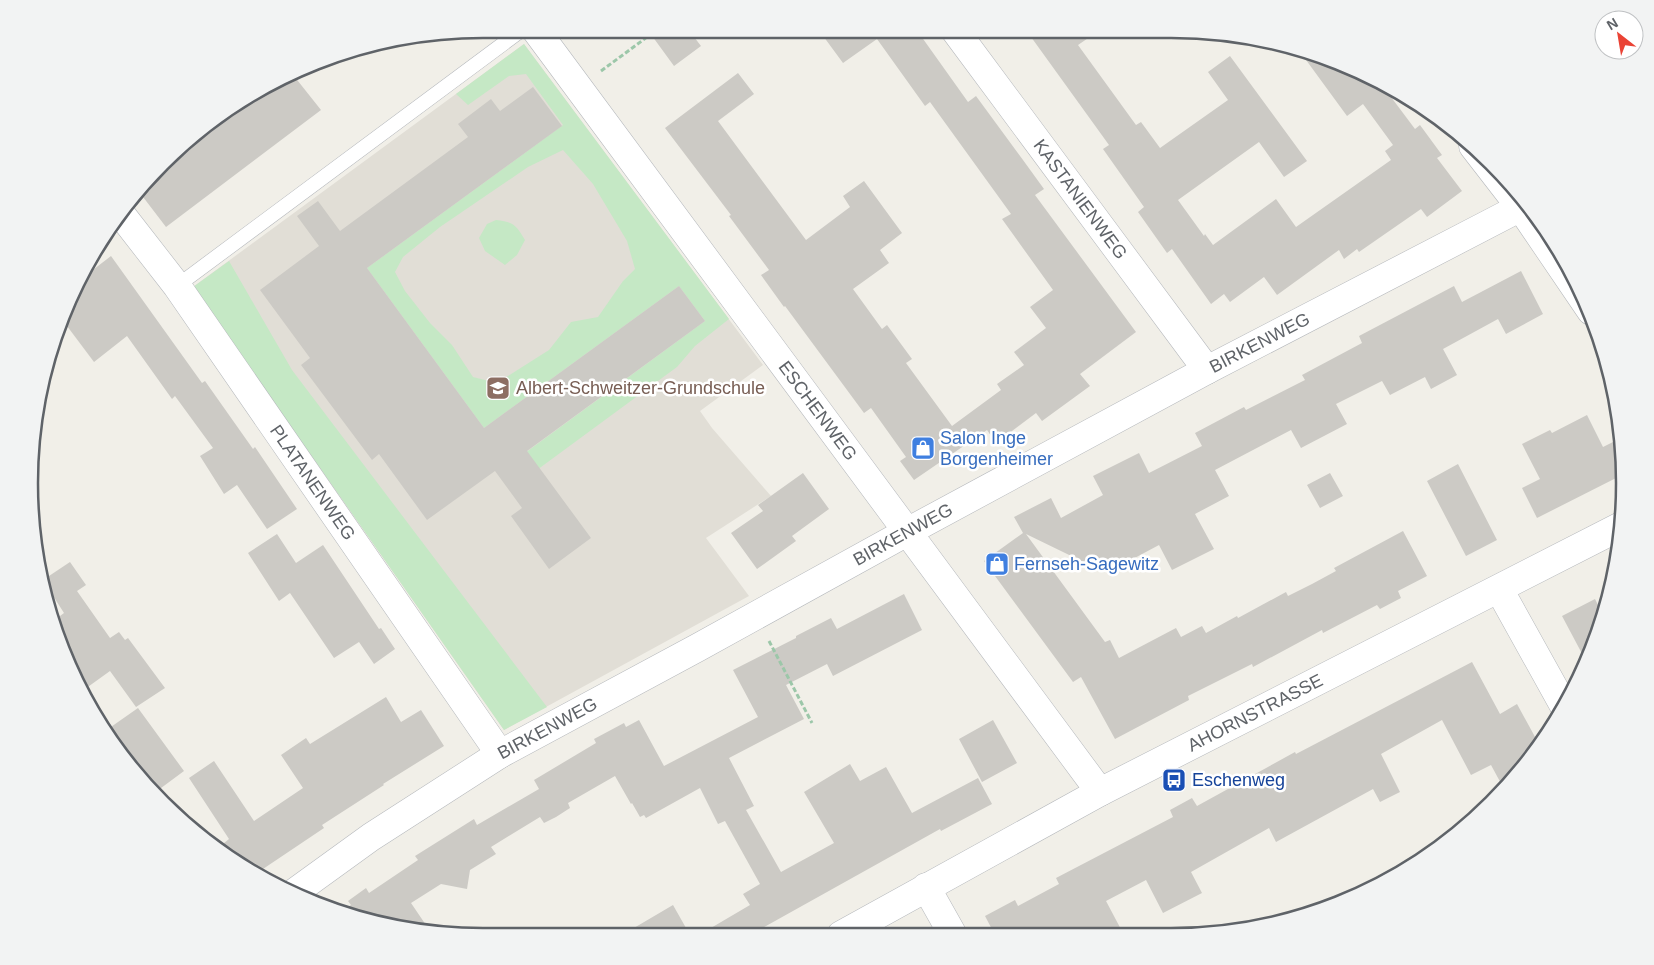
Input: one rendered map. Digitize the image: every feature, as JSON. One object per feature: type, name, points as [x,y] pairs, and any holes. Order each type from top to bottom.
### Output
[{"type":"street","name":"ESCHENWEG","points":[[542,38],[1100,792]]},
{"type":"street","name":"KASTANIENWEG","points":[[961,38],[1208,370]]},
{"type":"street","name":"BIRKENWEG","points":[[300,888],[371,837],[500,754],[1208,370],[1521,207]]},
{"type":"street","name":"PLATANENWEG","points":[[124,218],[177,286],[500,754]]},
{"type":"street","name":"AHORNSTRASSE","points":[[853,928],[1100,792],[1614,530]]},
{"type":"street","points":[[1499,589],[1560,699]]},
{"type":"street","points":[[926,887],[949,928]]},
{"type":"lane","points":[[177,286],[511,38]]},
{"type":"path","points":[[578,88],[646,38]]},
{"type":"path","points":[[756,616],[812,723]]},
{"type":"shaded area","name":"Albert-Schweitzer-Grundschule","points":[[524,44],[763,365],[700,411],[712,428],[771,496],[706,538],[749,596],[504,730],[193,287]]},
{"type":"green space","points":[[524,44],[729,319],[695,346],[677,367],[522,481],[510,464],[705,321],[679,286],[484,428],[367,268],[563,125],[526,74],[509,76],[468,105],[456,94]],"holes":[[[563,150],[593,184],[627,241],[635,269],[623,281],[598,317],[571,322],[549,350],[497,383],[473,377],[452,345],[430,323],[405,291],[395,272],[403,257],[440,227],[528,167]]]},
{"type":"green space","points":[[496,220],[514,225],[525,240],[517,255],[505,265],[485,251],[479,238],[487,224]]},
{"type":"green space","points":[[229,261],[292,370],[547,707],[504,730],[193,287]]},
{"type":"building","points":[[654,38],[695,38],[701,46],[674,66]]},
{"type":"building","points":[[825,38],[922,38],[968,102],[976,96],[1023,160],[1044,189],[1035,195],[1136,332],[1080,374],[1090,386],[1042,421],[1036,413],[996,443],[987,430],[914,480],[900,461],[906,457],[871,408],[864,413],[784,307],[761,275],[769,270],[729,216],[731,215],[665,128],[738,73],[754,94],[718,121],[806,240],[850,207],[843,196],[864,181],[902,233],[880,250],[889,263],[853,289],[882,329],[887,325],[912,359],[906,363],[952,426],[1001,390],[997,384],[1024,365],[1014,352],[1046,328],[1030,307],[1053,290],[1002,219],[1011,214],[930,102],[925,106],[877,39],[843,63]]},
{"type":"building","points":[[1032,38],[1088,38],[1078,45],[1136,125],[1141,122],[1160,148],[1228,100],[1208,72],[1230,56],[1307,161],[1284,177],[1259,142],[1178,200],[1204,236],[1205,234],[1213,245],[1276,199],[1296,227],[1391,160],[1385,151],[1393,145],[1363,104],[1347,116],[1305,58],[1342,71],[1389,94],[1415,129],[1420,125],[1442,155],[1437,158],[1462,191],[1427,217],[1421,209],[1359,252],[1357,249],[1344,259],[1339,250],[1277,295],[1264,277],[1230,302],[1224,294],[1211,304],[1172,249],[1167,253],[1138,212],[1144,207],[1103,149],[1109,145]]},
{"type":"building","points":[[296,78],[321,110],[166,227],[142,196],[148,189],[189,148],[212,129],[235,112]]},
{"type":"building","points":[[533,87],[562,126],[367,268],[484,428],[679,286],[705,321],[527,451],[591,538],[549,569],[511,516],[522,508],[495,471],[427,520],[379,454],[372,460],[301,365],[310,358],[260,290],[319,246],[297,216],[318,201],[340,231],[468,137],[458,124],[491,99],[500,111]]},
{"type":"building","points":[[111,256],[202,383],[205,381],[253,449],[255,447],[297,509],[267,529],[237,485],[224,494],[200,456],[213,448],[175,396],[172,399],[127,336],[94,362],[66,325],[91,272]]},
{"type":"building","points":[[1521,271],[1543,314],[1506,334],[1498,319],[1443,349],[1457,375],[1431,389],[1425,377],[1390,395],[1382,381],[1336,404],[1347,424],[1301,448],[1291,430],[1215,470],[1229,496],[1195,514],[1214,549],[1172,570],[1159,545],[1114,569],[1108,566],[1100,570],[1026,534],[1105,642],[1110,640],[1119,658],[1176,628],[1181,637],[1202,626],[1206,633],[1286,592],[1288,596],[1312,584],[1336,571],[1334,568],[1403,531],[1427,576],[1398,591],[1401,598],[1380,609],[1377,605],[1323,633],[1322,630],[1253,667],[1252,664],[1188,696],[1189,700],[1115,739],[1081,677],[1073,682],[984,561],[1023,533],[1014,517],[1051,498],[1061,518],[1103,495],[1093,476],[1139,453],[1149,473],[1202,446],[1195,433],[1244,407],[1246,410],[1305,380],[1302,375],[1362,343],[1359,336],[1454,286],[1462,302]]},
{"type":"building","points":[[1587,415],[1603,447],[1615,441],[1616,478],[1537,518],[1522,488],[1540,479],[1522,444],[1550,430],[1552,433]]},
{"type":"building","points":[[1458,464],[1497,540],[1466,556],[1427,481]]},
{"type":"building","points":[[803,473],[829,509],[792,536],[796,541],[757,569],[731,533],[763,511],[758,505]]},
{"type":"building","points":[[1330,473],[1343,496],[1320,508],[1307,485]]},
{"type":"building","points":[[277,534],[296,563],[323,545],[379,629],[381,628],[395,649],[374,664],[359,642],[334,658],[290,593],[279,601],[248,553]]},
{"type":"building","points":[[70,562],[86,585],[77,591],[110,638],[119,632],[125,640],[128,638],[165,688],[136,707],[110,671],[87,687],[71,653],[61,626],[58,617],[64,613],[52,594],[48,577]]},
{"type":"building","points":[[904,594],[922,630],[833,676],[827,664],[786,685],[804,719],[729,758],[754,806],[746,810],[781,872],[834,843],[804,792],[850,764],[860,781],[886,767],[912,813],[978,778],[992,804],[941,831],[940,829],[763,928],[711,928],[750,905],[743,894],[760,884],[725,821],[718,824],[700,788],[646,818],[644,815],[640,817],[615,776],[568,803],[570,808],[556,817],[544,823],[540,817],[491,847],[496,854],[470,870],[467,889],[441,884],[411,903],[425,924],[348,907],[351,905],[348,901],[366,888],[369,893],[418,860],[415,856],[474,819],[477,825],[539,789],[534,780],[596,743],[594,739],[624,723],[626,727],[639,720],[664,766],[758,717],[733,670],[831,618],[837,629]]},
{"type":"building","points":[[1595,599],[1599,606],[1582,654],[1562,616]]},
{"type":"building","points":[[1472,662],[1500,714],[1517,704],[1536,738],[1500,782],[1491,765],[1471,775],[1442,720],[1381,754],[1400,792],[1380,802],[1373,789],[1276,842],[1269,828],[1191,872],[1202,893],[1163,913],[1146,880],[1106,901],[1120,928],[991,928],[985,916],[1015,900],[1018,906],[1059,884],[1056,878],[1173,817],[1170,810],[1192,798],[1197,806],[1295,752],[1296,754]]},
{"type":"building","points":[[386,697],[401,722],[421,710],[444,746],[322,825],[324,828],[262,869],[223,844],[229,839],[189,778],[214,761],[254,821],[303,788],[281,755],[306,738],[310,744]]},
{"type":"building","points":[[138,708],[184,771],[160,789],[129,753],[110,727]]},
{"type":"building","points":[[993,720],[1017,763],[982,782],[959,739]]},
{"type":"building","points":[[673,905],[686,928],[634,928]]},
{"type":"place","name":"Albert-Schweitzer-Grundschule","points":[[498,388]]},
{"type":"place","name":"Salon Inge Borgenheimer","points":[[923,448]]},
{"type":"place","name":"Fernseh-Sagewitz","points":[[997,564]]},
{"type":"place","name":"Eschenweg","points":[[1174,780]]}]
